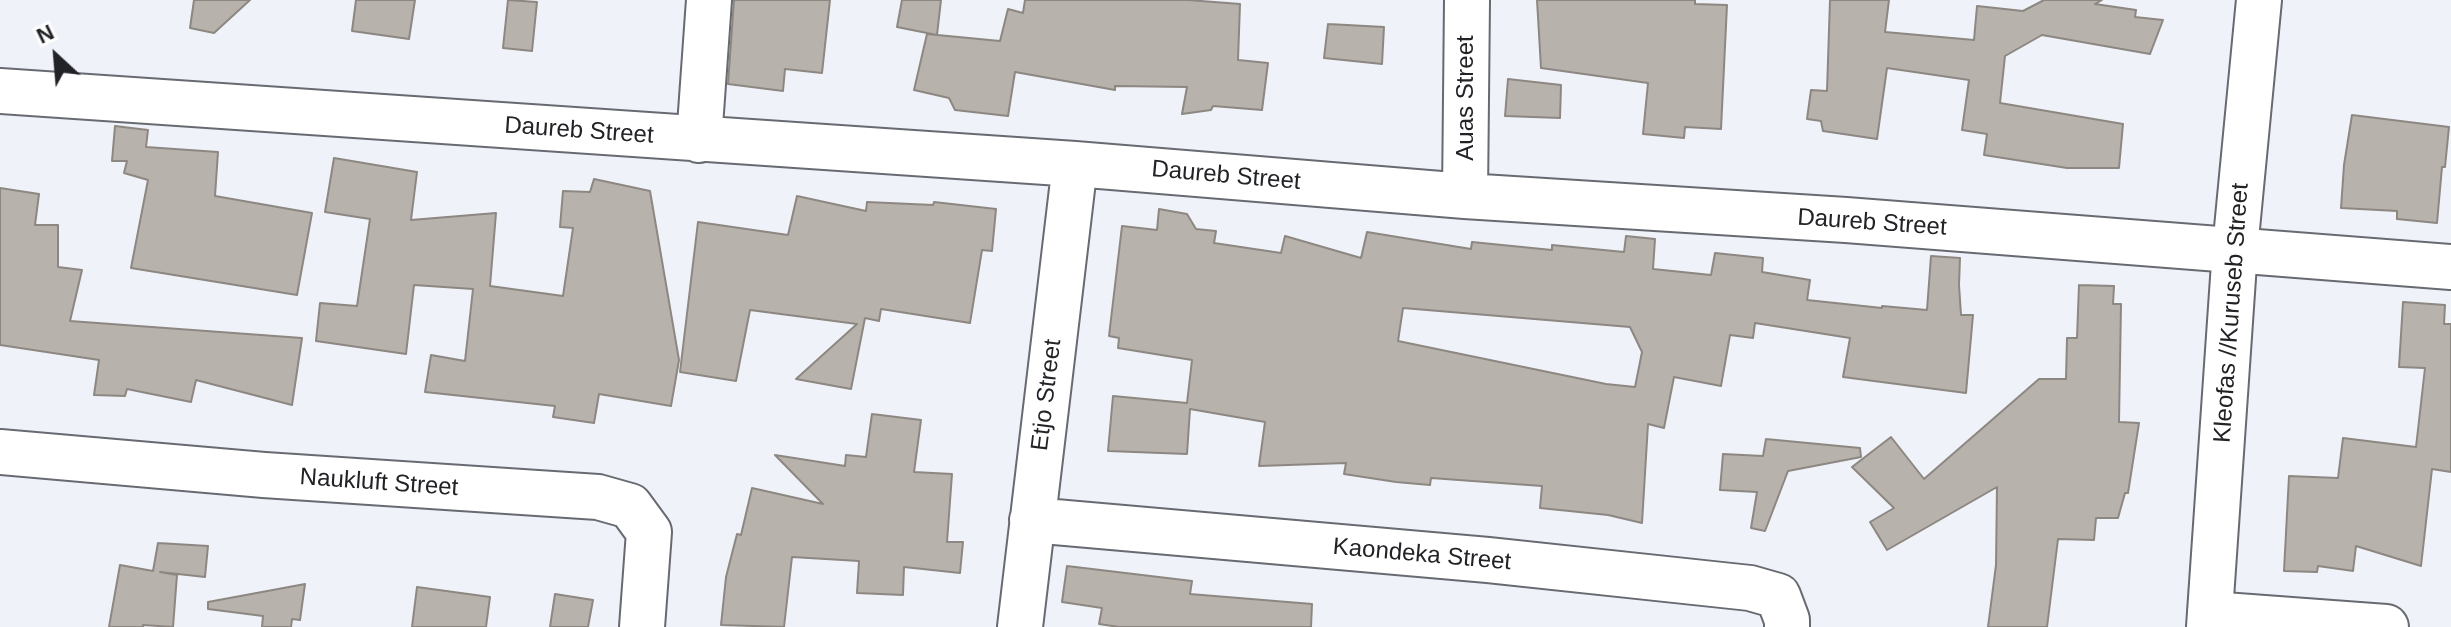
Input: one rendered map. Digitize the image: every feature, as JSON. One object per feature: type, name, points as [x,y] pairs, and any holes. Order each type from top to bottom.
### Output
[{"type":"street","points":[[699,140],[709,0]]},
{"type":"street","name":"Auas Street","points":[[1465,196],[1467,0]]},
{"type":"street","name":"Kleofas //Kuruseb Street","points":[[2209,621],[2235,249],[2259,0]]},
{"type":"street","name":"Daureb Street","points":[[0,91],[1075,164],[1465,196],[1846,220],[2451,267]]},
{"type":"street","name":"Etjo Street","points":[[1020,627],[1075,164]]},
{"type":"street","name":"Naukluft Street","points":[[0,452],[264,475],[598,497],[630,506],[649,532],[642,627]]},
{"type":"street","name":"Kaondeka Street","points":[[1032,520],[1488,560],[1750,588],[1778,596],[1787,627]]},
{"type":"street","points":[[2209,621],[2386,627]]},
{"type":"building","points":[[194,0],[250,0],[214,33],[190,28]]},
{"type":"building","points":[[356,0],[415,0],[409,39],[352,31]]},
{"type":"building","points":[[508,0],[537,2],[532,51],[503,48]]},
{"type":"building","points":[[734,0],[830,0],[822,73],[785,69],[783,91],[728,84]]},
{"type":"building","points":[[902,0],[941,0],[937,35],[897,27]]},
{"type":"building","points":[[1025,0],[1188,0],[1240,4],[1238,60],[1268,63],[1262,110],[1213,106],[1211,110],[1182,114],[1187,87],[1115,86],[1115,90],[1015,72],[1008,116],[955,110],[949,98],[914,90],[927,34],[1000,41],[1008,9],[1023,13]]},
{"type":"building","points":[[1537,0],[1695,0],[1695,4],[1727,5],[1721,129],[1685,127],[1684,138],[1643,134],[1648,83],[1541,68]]},
{"type":"building","points":[[1830,0],[1889,0],[1885,32],[1974,40],[1977,6],[2023,11],[2044,0],[2102,0],[2095,4],[2136,10],[2135,17],[2163,20],[2150,54],[2042,35],[2005,56],[2000,103],[2123,124],[2119,168],[2067,168],[1984,155],[1987,134],[1962,130],[1969,80],[1887,68],[1877,139],[1823,131],[1821,121],[1807,119],[1811,90],[1827,91]]},
{"type":"building","points":[[1328,24],[1384,27],[1382,64],[1324,58]]},
{"type":"building","points":[[1508,79],[1561,85],[1560,118],[1505,116]]},
{"type":"building","points":[[2352,115],[2449,127],[2437,223],[2397,219],[2397,211],[2341,208]]},
{"type":"building","points":[[115,126],[148,130],[146,147],[218,152],[215,196],[312,213],[297,295],[131,268],[148,180],[124,173],[127,161],[112,161]]},
{"type":"building","points":[[334,158],[417,172],[411,220],[496,213],[490,286],[563,296],[573,228],[560,227],[563,191],[590,192],[594,179],[650,191],[679,360],[671,406],[599,394],[594,423],[553,417],[555,406],[425,392],[431,355],[465,361],[473,289],[414,285],[406,354],[316,341],[320,303],[357,306],[370,219],[325,212]]},
{"type":"building","points":[[0,188],[39,194],[35,225],[58,225],[58,267],[82,270],[70,321],[302,338],[292,405],[196,380],[191,402],[127,389],[125,396],[94,395],[99,360],[0,345]]},
{"type":"building","points":[[797,196],[866,211],[867,202],[933,205],[934,202],[996,209],[992,251],[982,250],[970,323],[881,309],[879,321],[865,318],[851,389],[796,379],[857,324],[750,310],[736,381],[680,372],[698,222],[788,235]]},
{"type":"building","points":[[1159,209],[1187,214],[1196,229],[1216,231],[1214,243],[1281,253],[1285,236],[1361,258],[1367,232],[1471,249],[1472,242],[1552,250],[1552,245],[1624,252],[1626,236],[1655,239],[1653,269],[1711,275],[1715,253],[1763,258],[1762,272],[1810,280],[1807,300],[1927,310],[1931,256],[1960,258],[1961,315],[1973,315],[1966,393],[1843,377],[1850,338],[1755,323],[1753,338],[1730,335],[1721,386],[1674,377],[1664,428],[1648,424],[1642,523],[1608,515],[1540,508],[1542,486],[1431,478],[1430,485],[1396,482],[1344,474],[1346,463],[1259,466],[1265,422],[1190,409],[1187,454],[1108,451],[1113,396],[1187,403],[1192,360],[1118,348],[1119,338],[1109,336],[1122,226],[1157,230]],"holes":[[[1403,308],[1630,327],[1642,352],[1635,387],[1606,384],[1398,341]]]},
{"type":"building","points":[[2079,285],[2114,286],[2113,304],[2121,304],[2119,422],[2139,423],[2128,493],[2125,493],[2118,518],[2096,518],[2094,540],[2058,539],[2047,627],[1988,627],[1996,565],[1997,487],[1887,550],[1870,522],[1894,508],[1852,467],[1891,437],[1924,479],[2039,379],[2066,379],[2067,338],[2077,338]]},
{"type":"building","points":[[2403,302],[2445,305],[2444,324],[2451,324],[2451,472],[2432,469],[2421,566],[2356,546],[2353,571],[2318,566],[2317,572],[2284,571],[2289,476],[2338,478],[2343,438],[2416,447],[2425,368],[2399,367]]},
{"type":"building","points":[[872,414],[921,420],[914,472],[952,474],[947,542],[963,542],[960,573],[904,567],[903,595],[857,593],[859,561],[792,557],[784,627],[721,625],[726,577],[737,534],[741,535],[752,488],[823,504],[775,455],[845,466],[846,455],[866,457]]},
{"type":"building","points":[[1766,439],[1860,448],[1861,457],[1788,471],[1765,531],[1751,528],[1757,492],[1720,490],[1723,454],[1763,456]]},
{"type":"building","points":[[158,543],[208,546],[205,577],[160,572],[177,575],[173,627],[109,627],[120,565],[153,571]]},
{"type":"building","points":[[1067,566],[1192,581],[1190,594],[1312,604],[1311,627],[1119,627],[1099,624],[1102,608],[1062,602]]},
{"type":"building","points":[[305,584],[300,620],[292,619],[291,627],[262,627],[263,616],[208,609],[208,602]]},
{"type":"building","points":[[417,587],[490,597],[486,627],[412,627]]},
{"type":"building","points":[[555,594],[593,600],[588,627],[550,627]]}]
